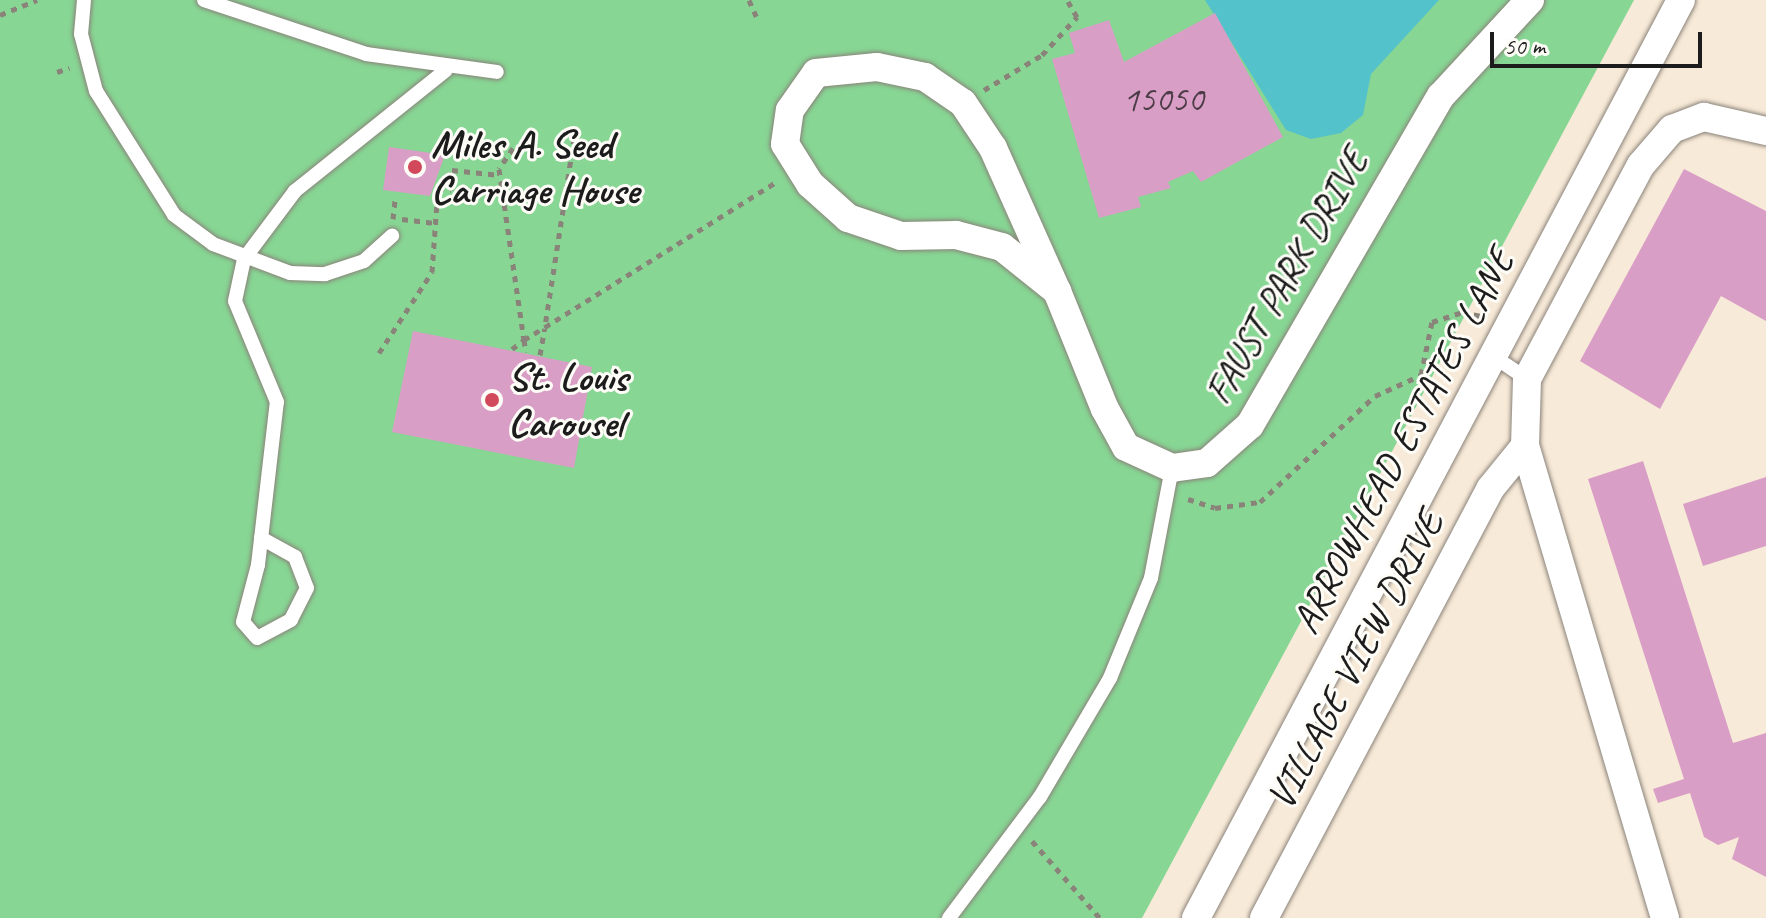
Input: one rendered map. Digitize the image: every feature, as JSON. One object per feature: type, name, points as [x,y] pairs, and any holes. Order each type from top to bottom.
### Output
[{"type":"street","name":"FAUST PARK DRIVE","points":[[1172,468],[1207,463],[1250,425],[1441,96],[1530,0]]},
{"type":"street","name":"ARROWHEAD ESTATES LANE","points":[[1196,918],[1681,0]]},
{"type":"street","points":[[1057,291],[1002,247],[956,235],[901,236],[848,218],[797,168],[785,144],[790,110],[828,68],[877,67],[925,77],[963,103],[993,148],[1057,291],[1126,447],[1172,468]]},
{"type":"street","points":[[1665,918],[1525,446],[1527,379],[1641,165],[1672,129],[1704,117],[1766,131]]},
{"type":"street","name":"VILLAGE VIEW DRIVE","points":[[1264,918],[1490,489],[1525,446]]},
{"type":"lane","points":[[84,0],[81,34],[96,91],[129,150],[174,215],[244,259],[325,274],[364,261],[392,236]]},
{"type":"lane","points":[[204,0],[366,54],[446,70],[497,72]]},
{"type":"lane","points":[[261,538],[295,557],[307,588],[291,620],[257,638],[243,622],[261,538],[277,402],[235,301],[244,259],[295,191],[446,70]]},
{"type":"lane","points":[[1493,356],[1527,379]]},
{"type":"lane","points":[[949,918],[1017,827],[1110,678],[1151,578],[1172,468]]},
{"type":"path","points":[[0,15],[37,0]]},
{"type":"path","points":[[749,0],[757,18]]},
{"type":"path","points":[[963,103],[1042,55],[1077,17],[1067,0]]},
{"type":"path","points":[[540,355],[576,126]]},
{"type":"path","points":[[513,148],[500,175],[526,352]]},
{"type":"path","points":[[512,349],[797,168]]},
{"type":"path","points":[[379,353],[432,272],[438,188],[451,190],[452,170],[500,175]]},
{"type":"path","points":[[393,218],[435,223]]},
{"type":"path","points":[[1188,499],[1249,508],[1375,396],[1421,375],[1432,322],[1462,312],[1499,326]]},
{"type":"path","points":[[1017,827],[1100,918]]},
{"type":"green space","points":[[0,0],[1634,0],[1142,918],[0,918]]},
{"type":"water","points":[[1205,0],[1439,0],[1371,74],[1363,115],[1341,133],[1311,139],[1286,130]]},
{"type":"building","points":[[1215,13],[1283,137],[1201,182],[1193,171],[1168,182],[1171,188],[1138,197],[1141,207],[1099,218],[1052,59],[1075,53],[1069,33],[1109,20],[1124,62]]},
{"type":"building","name":"Miles A. Seed Carriage House","points":[[389,147],[445,155],[430,196],[383,190]]},
{"type":"building","points":[[1684,169],[1766,211],[1766,321],[1721,296],[1660,409],[1580,361]]},
{"type":"building","name":"St. Louis Carousel","points":[[413,331],[592,367],[574,468],[392,432]]},
{"type":"building","points":[[1643,461],[1733,743],[1766,733],[1766,877],[1732,859],[1739,837],[1718,845],[1704,837],[1690,793],[1658,803],[1653,789],[1684,779],[1588,479]]},
{"type":"building","points":[[1766,477],[1766,546],[1703,566],[1683,504]]},
{"type":"place","name":"Miles A. Seed Carriage House","points":[[415,167]]},
{"type":"place","name":"St. Louis Carousel","points":[[492,400]]}]
